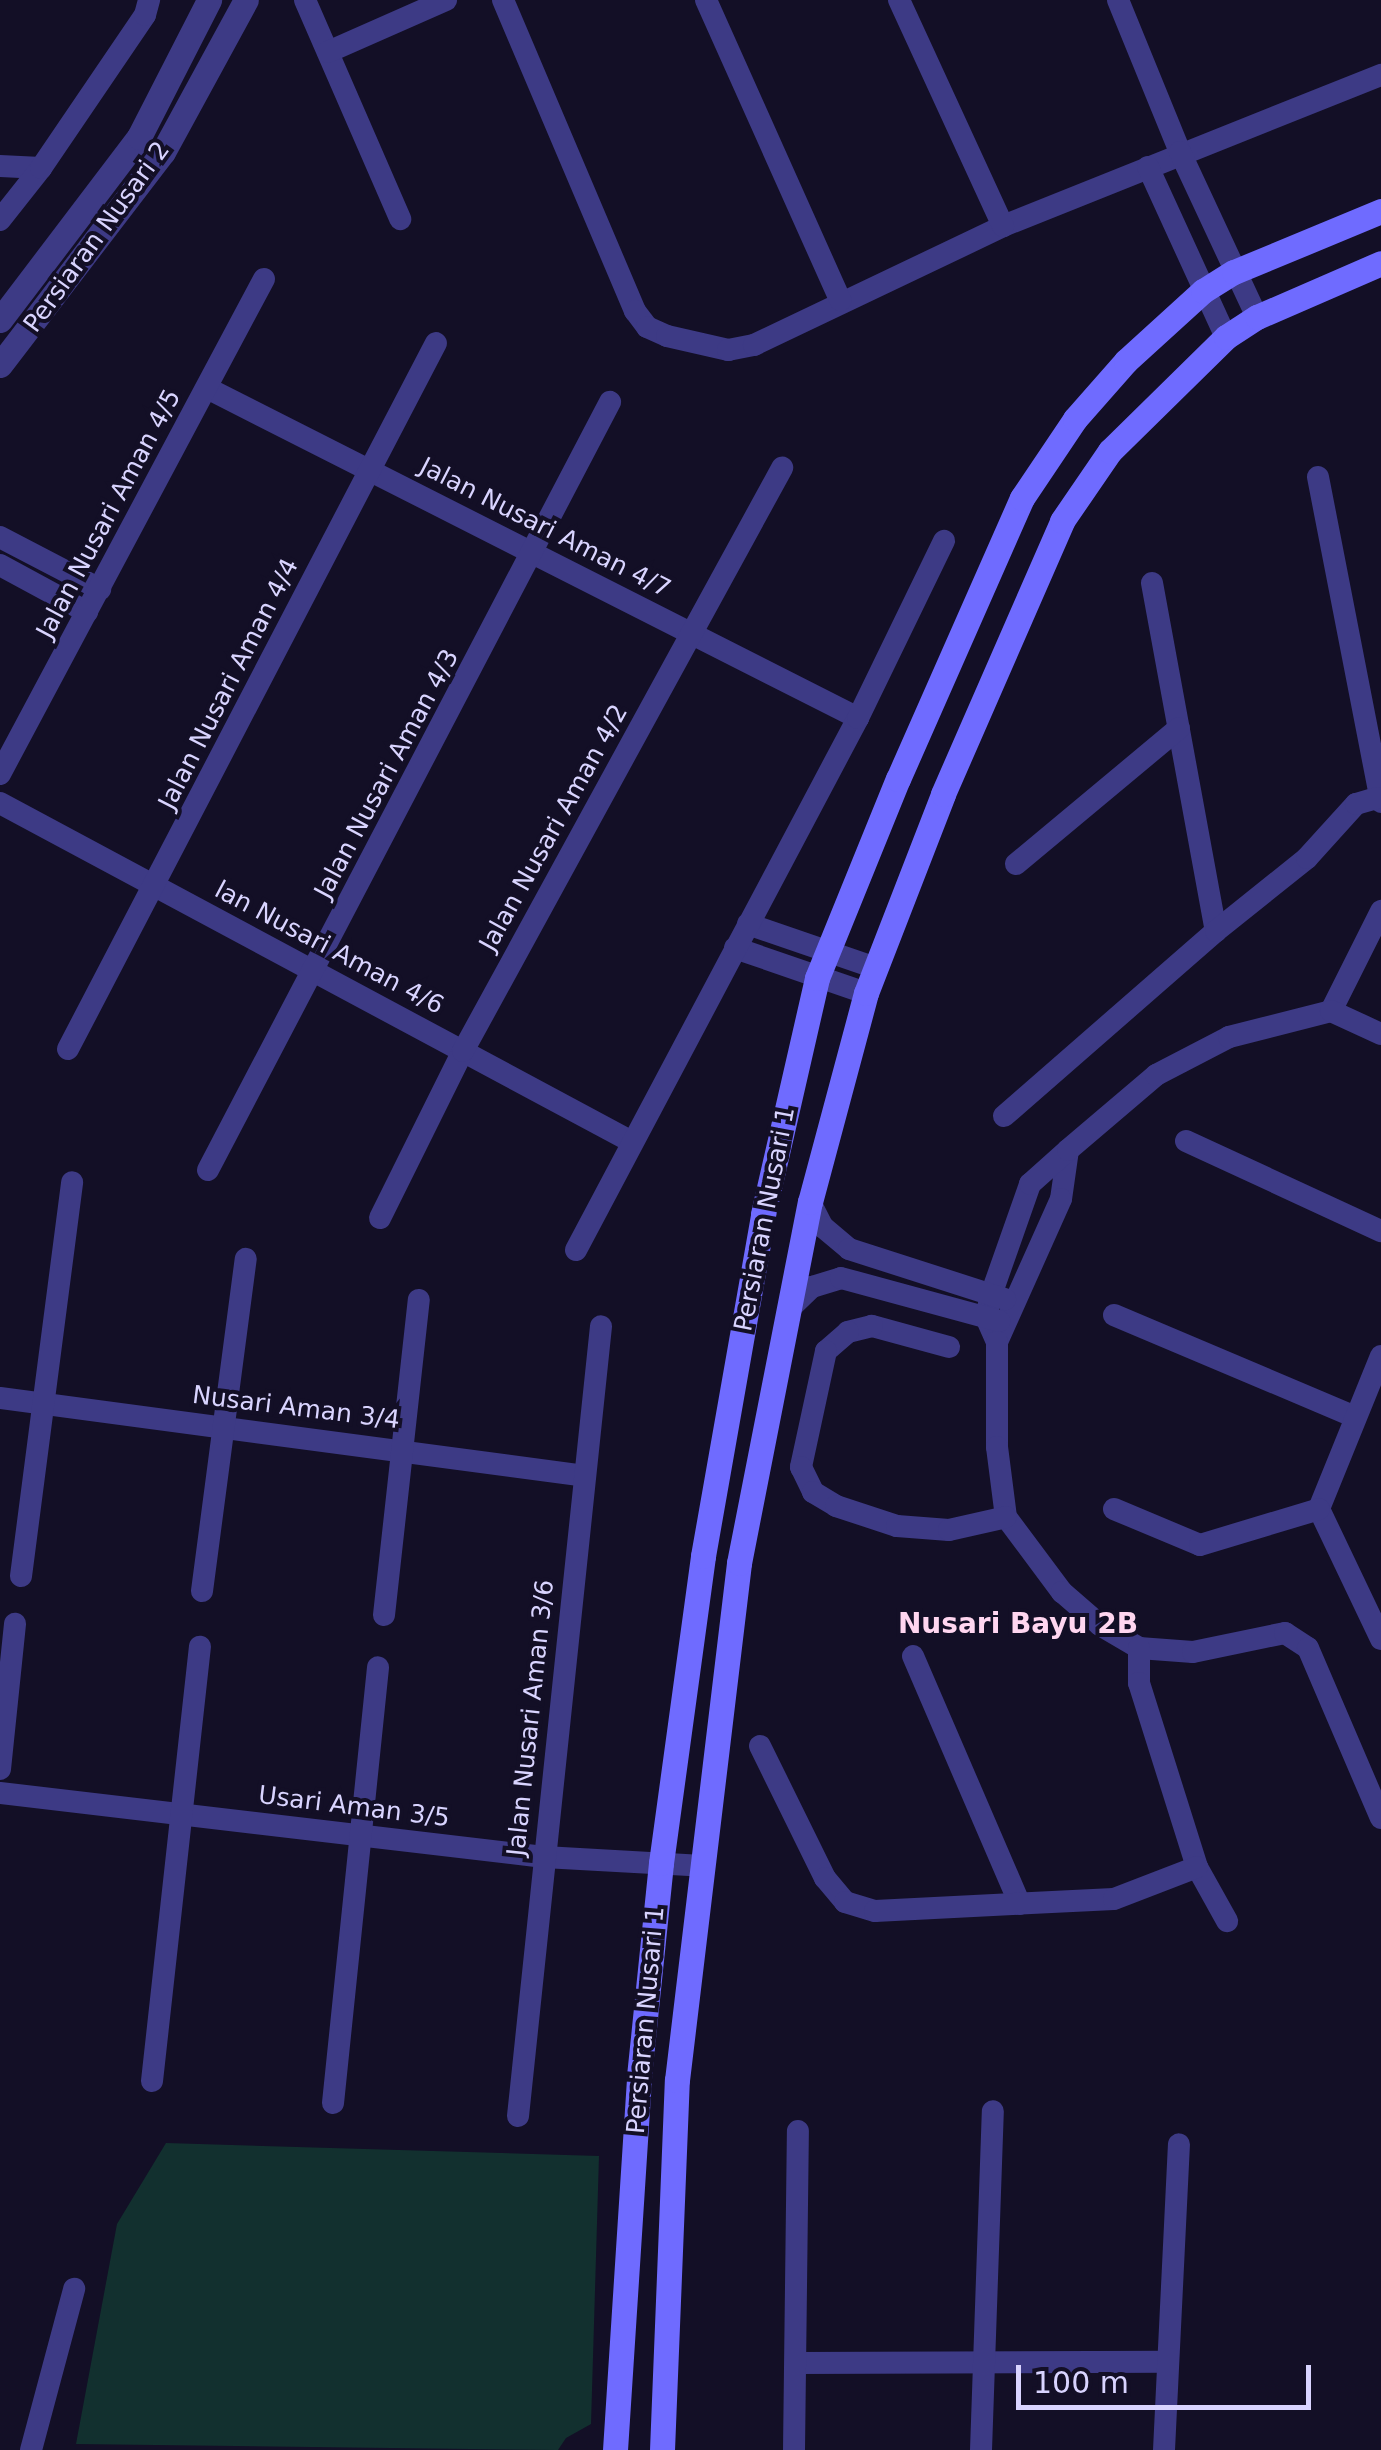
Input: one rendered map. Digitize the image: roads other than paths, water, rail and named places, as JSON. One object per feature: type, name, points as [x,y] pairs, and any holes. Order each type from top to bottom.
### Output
[{"type":"main road","name":"Persiaran Nusari 1","points":[[615,2450],[639,2076],[661,1863],[703,1556],[762,1214],[817,978],[1022,498],[1075,419],[1126,361],[1203,291],[1234,272],[1381,210]]},
{"type":"main road","name":"Persiaran Nusari 1","points":[[662,2450],[678,2080],[739,1563],[810,1202],[866,993],[944,794],[1062,522],[1110,450],[1226,337],[1258,318],[1381,263]]},
{"type":"street","points":[[0,220],[41,168],[145,15],[149,0]]},
{"type":"street","name":"Persiaran Nusari 2","points":[[0,320],[139,137],[208,0]]},
{"type":"street","name":"Persiaran Nusari 2","points":[[0,365],[163,152],[246,0]]},
{"type":"street","points":[[305,0],[400,219]]},
{"type":"street","points":[[328,52],[446,0]]},
{"type":"street","points":[[503,0],[635,311],[647,327],[666,336],[728,350],[754,345],[840,300],[1003,226],[1180,152],[1381,75]]},
{"type":"street","points":[[706,0],[840,300]]},
{"type":"street","points":[[899,0],[1003,226]]},
{"type":"street","points":[[1118,0],[1180,152],[1258,318]]},
{"type":"street","points":[[0,166],[41,168]]},
{"type":"street","points":[[1148,167],[1226,337]]},
{"type":"street","name":"Jalan Nusari Aman 4/5","points":[[0,774],[264,279]]},
{"type":"street","name":"Jalan Nusari Aman 4/4","points":[[68,1049],[436,343]]},
{"type":"street","name":"Jalan Nusari Aman 4/7","points":[[207,388],[858,718]]},
{"type":"street","name":"Jalan Nusari Aman 4/3","points":[[208,1170],[610,402]]},
{"type":"street","name":"Jalan Nusari Aman 4/2","points":[[380,1218],[463,1051],[782,468]]},
{"type":"street","points":[[1004,1116],[1216,931],[1307,858],[1356,804],[1379,800],[1318,477]]},
{"type":"street","points":[[0,537],[100,589]]},
{"type":"street","points":[[576,1250],[858,718],[944,541]]},
{"type":"street","points":[[0,565],[87,612]]},
{"type":"street","points":[[1152,583],[1216,931]]},
{"type":"street","points":[[1016,864],[1179,728]]},
{"type":"street","name":"lan Nusari Aman 4/6","points":[[0,803],[632,1142]]},
{"type":"street","points":[[1331,1011],[1381,911]]},
{"type":"street","points":[[748,924],[826,954],[876,968]]},
{"type":"street","points":[[735,948],[866,993]]},
{"type":"street","points":[[1381,1034],[1331,1011],[1229,1038],[1156,1075],[1030,1184],[999,1316],[997,1447],[1006,1517],[1062,1592],[1100,1625],[1139,1648],[1193,1652],[1285,1633],[1308,1648],[1381,1818]]},
{"type":"street","points":[[1186,1141],[1381,1231]]},
{"type":"street","points":[[999,1316],[1061,1199],[1068,1150]]},
{"type":"street","points":[[21,1576],[72,1182]]},
{"type":"street","points":[[810,1202],[823,1227],[849,1250],[999,1316]]},
{"type":"street","points":[[202,1591],[246,1259]]},
{"type":"street","points":[[789,1309],[812,1287],[841,1278],[999,1316]]},
{"type":"street","points":[[384,1615],[419,1300]]},
{"type":"street","points":[[1114,1316],[1353,1416]]},
{"type":"street","name":"Jalan Nusari Aman 3/6","points":[[518,2116],[600,1326]]},
{"type":"street","points":[[949,1347],[872,1326],[848,1332],[826,1352],[801,1467],[813,1492],[836,1506],[897,1526],[949,1530],[1006,1517]]},
{"type":"street","points":[[1381,1356],[1353,1416],[1319,1508],[1381,1639]]},
{"type":"street","name":"Nusari Aman 3/4","points":[[0,1398],[585,1476]]},
{"type":"street","points":[[1114,1509],[1200,1545],[1319,1508]]},
{"type":"street","points":[[0,1769],[14,1624]]},
{"type":"street","points":[[152,2081],[200,1647]]},
{"type":"street","points":[[1139,1648],[1138,1683],[1198,1868],[1227,1921]]},
{"type":"street","points":[[913,1656],[1020,1904]]},
{"type":"street","points":[[333,2103],[378,1668]]},
{"type":"street","points":[[760,1746],[824,1878],[845,1902],[875,1911],[1114,1899],[1198,1868]]},
{"type":"street","name":"Usari Aman 3/5","points":[[0,1793],[544,1857],[703,1866]]},
{"type":"street","points":[[981,2450],[993,2112]]},
{"type":"street","points":[[794,2450],[798,2130]]},
{"type":"street","points":[[1164,2450],[1179,2144]]},
{"type":"street","points":[[31,2450],[74,2289]]},
{"type":"street","points":[[797,2363],[1167,2362]]},
{"type":"district","name":"Nusari Bayu 2B","points":[[1018,1624]]}]
